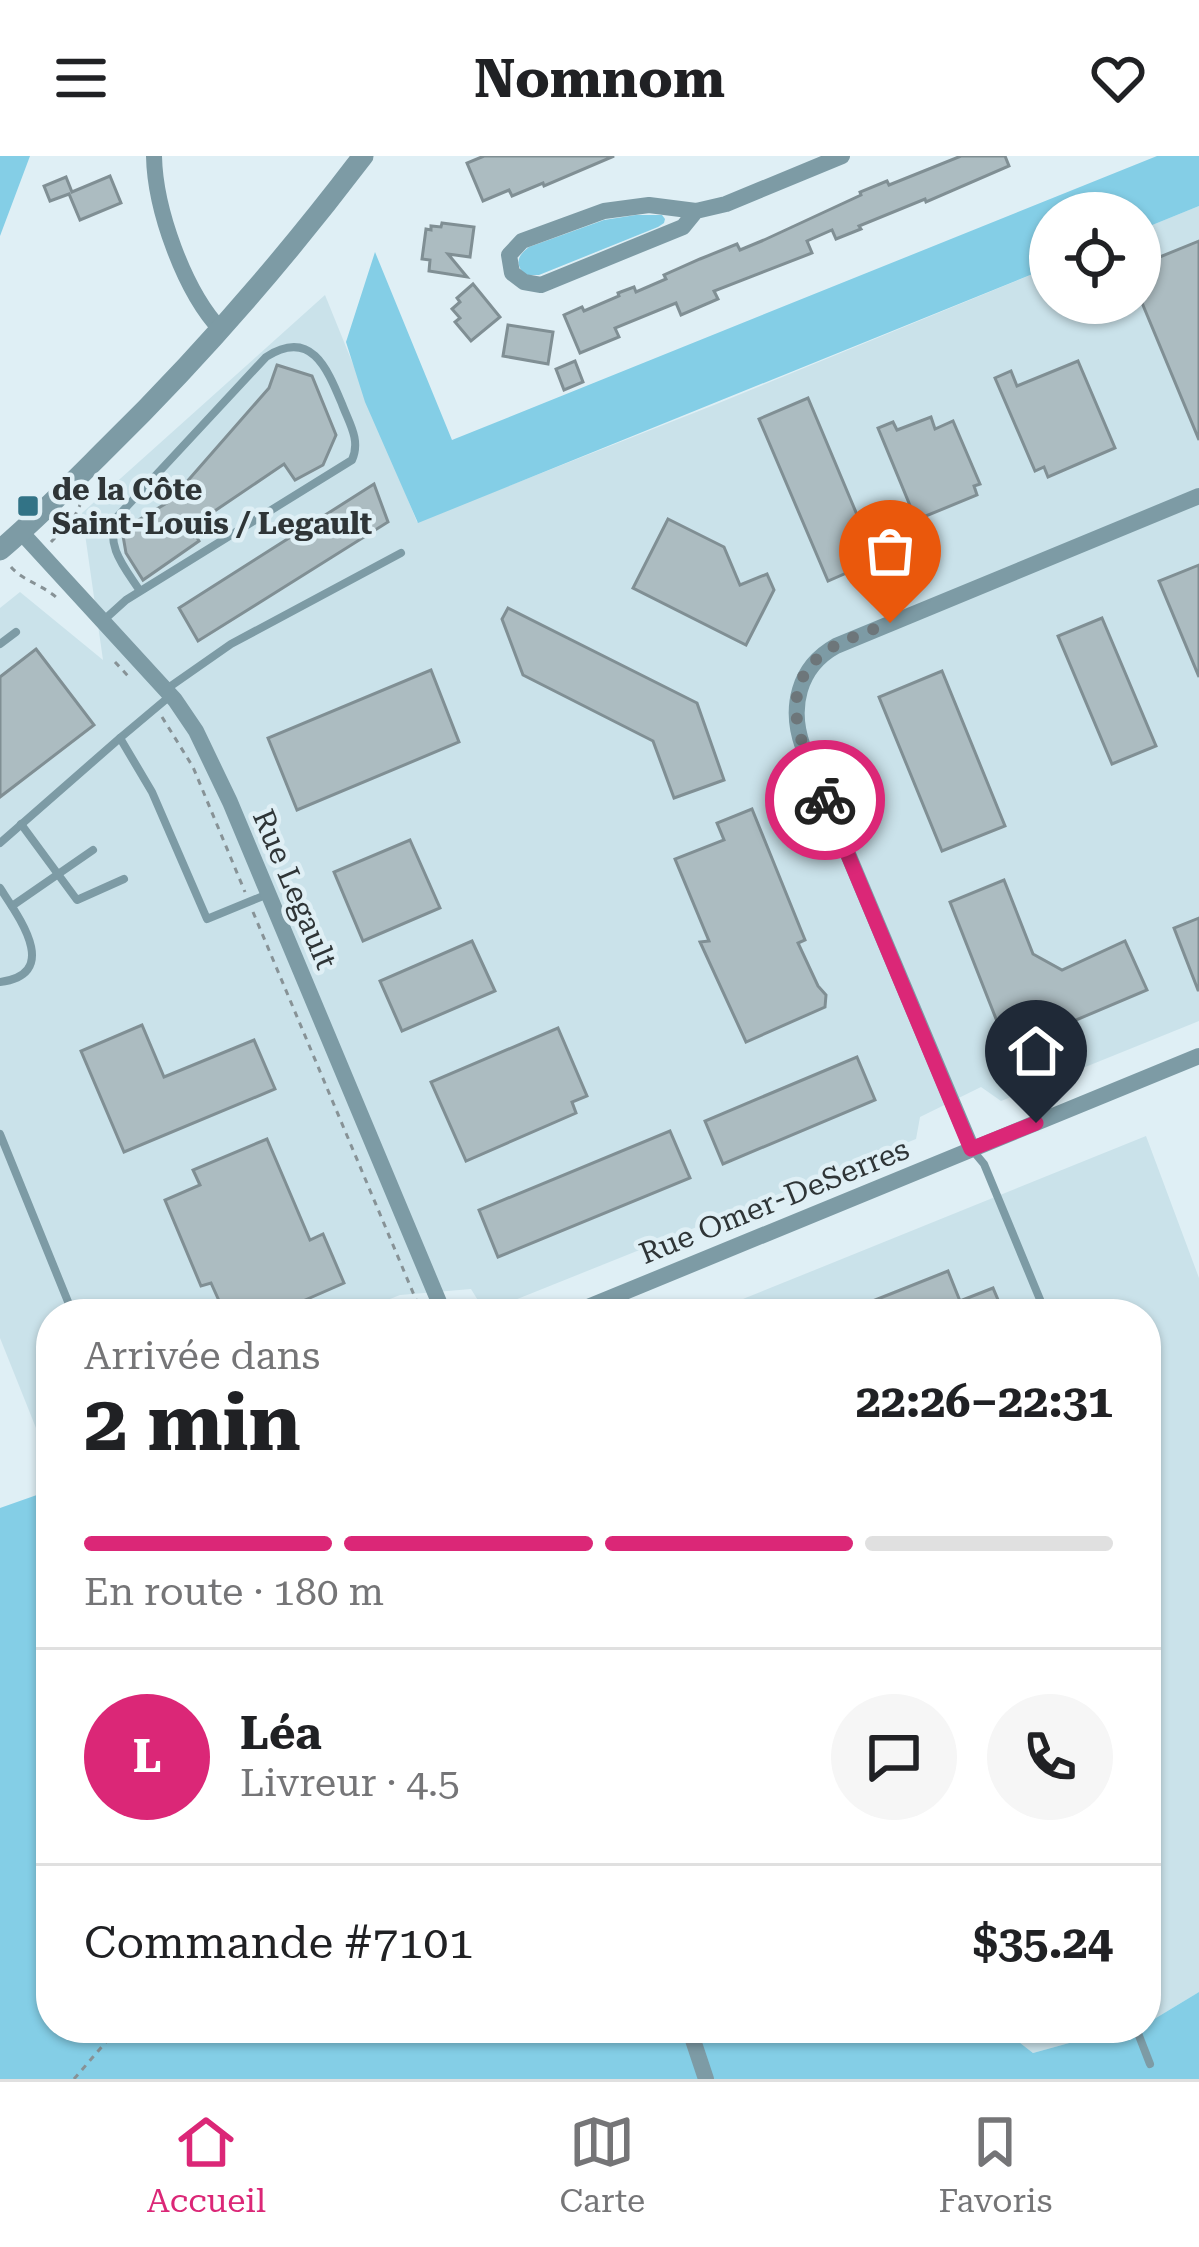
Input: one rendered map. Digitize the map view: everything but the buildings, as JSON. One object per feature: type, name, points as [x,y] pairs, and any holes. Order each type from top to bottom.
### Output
[{"type":"street","points":[[154,156],[167,229],[202,308],[220,330]]},
{"type":"street","points":[[0,550],[220,330],[363,156]]},
{"type":"street","points":[[696,212],[683,226],[541,284],[524,282],[512,273],[509,255],[522,241],[604,211],[649,205],[696,212],[842,156]]},
{"type":"street","points":[[971,1149],[803,747],[795,718],[800,688],[816,661],[847,640],[1199,496]]},
{"type":"street","name":"Rue Legault","points":[[21,532],[169,692],[201,740],[438,1299]]},
{"type":"street","name":"Rue Omer-DeSerres","points":[[607,1299],[1199,1056]]},
{"type":"street","points":[[694,2043],[706,2079]]},
{"type":"lane","points":[[104,620],[140,591],[352,460],[355,437],[326,368],[309,351],[281,348],[266,357],[117,517],[112,542],[140,591]]},
{"type":"lane","points":[[0,843],[169,692],[231,644],[401,554]]},
{"type":"lane","points":[[0,644],[16,632]]},
{"type":"lane","points":[[120,738],[152,792],[207,919],[268,894]]},
{"type":"lane","points":[[21,824],[77,899],[124,879]]},
{"type":"lane","points":[[12,906],[93,850]]},
{"type":"lane","points":[[0,888],[30,938],[31,958],[16,979],[0,982]]},
{"type":"lane","points":[[0,1134],[67,1299]]},
{"type":"lane","points":[[971,1149],[984,1164],[1040,1299]]},
{"type":"lane","points":[[1142,2043],[1150,2064]]},
{"type":"path","points":[[65,527],[69,528],[83,500]]},
{"type":"path","points":[[16,574],[44,587],[63,605]]},
{"type":"path","points":[[110,656],[133,681]]},
{"type":"path","name":"Rue Legault","points":[[168,724],[193,767],[247,894]]},
{"type":"path","name":"Rue Legault","points":[[253,910],[416,1299]]},
{"type":"path","points":[[74,2079],[105,2043]]},
{"type":"shaded area","points":[[0,156],[30,156],[0,236]]},
{"type":"shaded area","points":[[1157,156],[1199,156],[1199,206],[1161,221],[1161,192],[1068,192]]},
{"type":"shaded area","points":[[1199,206],[1199,1021],[1001,1101],[981,1087],[920,1117],[916,1139],[517,1299],[477,1299],[471,1289],[390,1299],[36,1299],[36,1428],[0,1338],[0,608],[20,592],[103,660],[82,513],[325,295],[417,522],[1029,276],[1029,324],[1161,324],[1161,221]]},
{"type":"shaded area","points":[[1029,208],[1029,276],[418,523],[365,402],[346,342],[375,252],[452,440]]},
{"type":"shaded area","points":[[636,215],[665,219],[658,227],[539,275],[525,275],[519,267],[520,256],[529,247],[604,220]]},
{"type":"shaded area","points":[[1146,1136],[1199,1278],[1199,1992],[1161,2015],[1161,1299],[743,1299]]},
{"type":"shaded area","points":[[36,1495],[36,2043],[1020,2043],[1033,2053],[1069,2043],[1161,2043],[1161,2015],[1199,1992],[1199,2079],[0,2079],[0,1508]]},
{"type":"shaded area","points":[[1020,2043],[1069,2043],[1033,2053]]},
{"type":"way so far","points":[[825,800],[796,725],[800,688],[828,650],[890,623]]},
{"type":"place","name":"de la Côte Saint-Louis / Legault","points":[[28,506]]},
{"type":"route","points":[[825,800],[971,1149],[1036,1123]]}]
